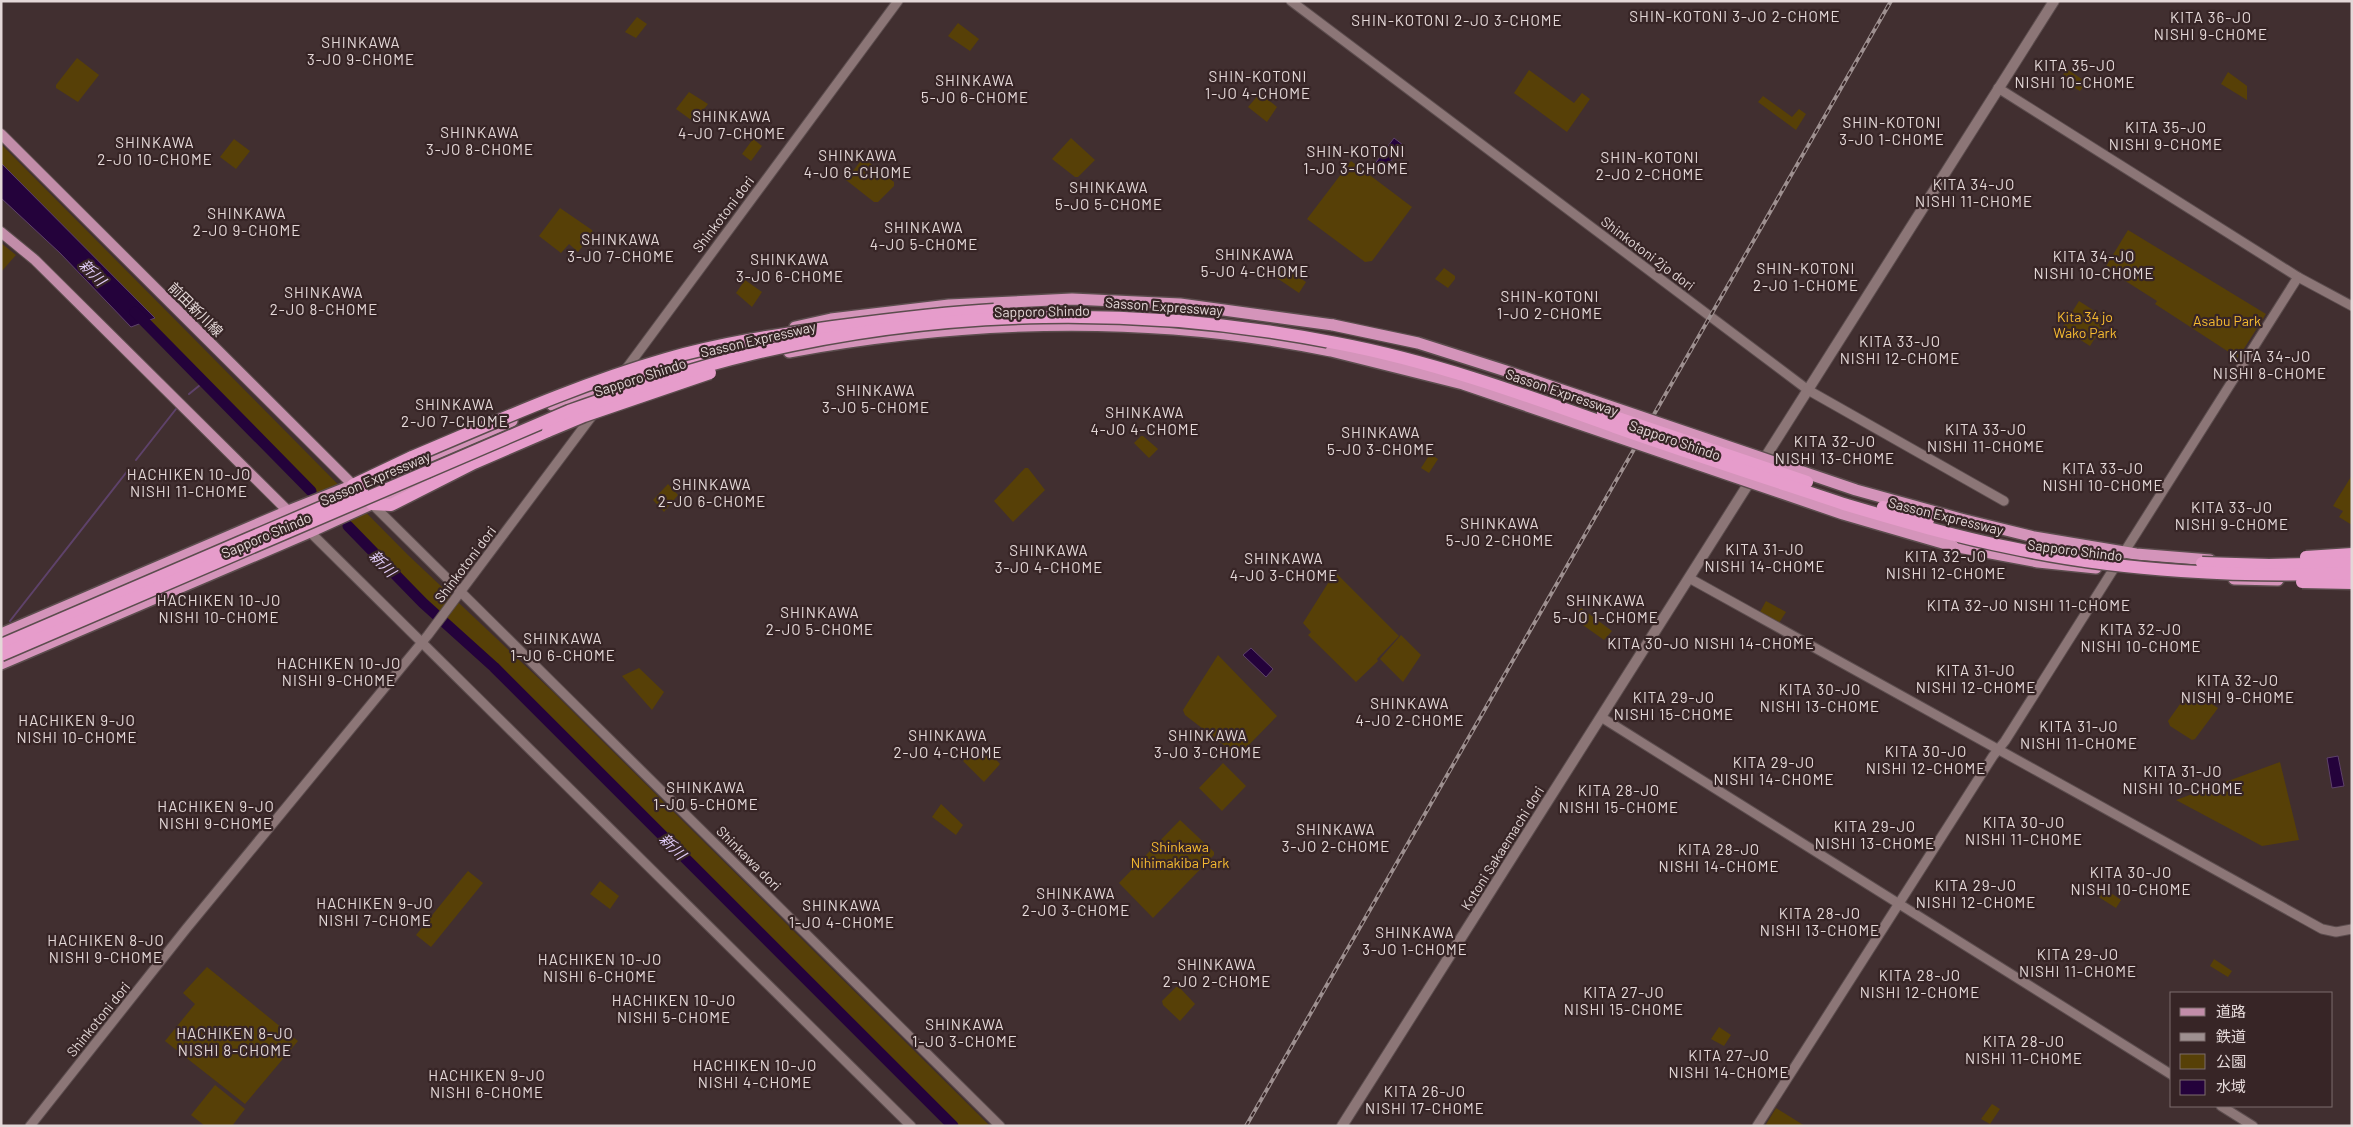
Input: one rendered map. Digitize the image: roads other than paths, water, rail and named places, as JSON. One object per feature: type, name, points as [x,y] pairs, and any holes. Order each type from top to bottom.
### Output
[{"type":"highway","name":"Sapporo Shindo","points":[[1,634],[288,511],[353,485],[385,476],[539,410],[693,353],[831,319],[949,305],[1072,300],[1180,304],[1333,324],[1418,343],[1856,490],[2034,537],[2125,552],[2207,560],[2352,558]]},
{"type":"highway","name":"Sasson Expressway","points":[[1,645],[544,412],[612,386],[749,345],[852,325],[950,312],[1044,308],[1139,310],[1216,316],[1332,333],[1471,369],[1851,498],[1998,538],[2087,553],[2181,563],[2269,565],[2352,563]]},
{"type":"highway","name":"Sasson Expressway","points":[[1,655],[569,411],[683,373],[752,354],[823,339],[953,322],[1035,316],[1135,317],[1223,324],[1336,342],[1467,375],[1700,456],[1908,524],[2013,549],[2100,563],[2217,572],[2352,574]]},
{"type":"highway","name":"Sapporo Shindo","points":[[1,664],[310,532],[443,471],[600,405],[666,382],[755,359],[868,339],[952,329],[1058,324],[1167,328],[1245,336],[1331,351],[1463,384],[1843,514],[1953,546],[2038,562],[2256,581],[2352,574]]},
{"type":"highway","points":[[353,485],[412,457],[639,367],[746,340],[852,325]]},
{"type":"highway","points":[[372,504],[390,505],[474,463],[548,430],[635,398],[823,339]]},
{"type":"highway","points":[[443,471],[474,463]]},
{"type":"highway","points":[[2181,563],[2352,554]]},
{"type":"highway","points":[[2217,572],[2277,582],[2352,583]]},
{"type":"main road","name":"Kotoni Sakaemachi dori","points":[[1342,1126],[2054,1]]},
{"type":"main road","name":"前田新川線","points":[[1,134],[372,504]]},
{"type":"main road","points":[[1,232],[48,273],[310,532]]},
{"type":"street","name":"Shinkotoni dori","points":[[30,1126],[182,935],[425,639],[898,1]]},
{"type":"street","name":"Shinkotoni 2jo dori","points":[[1291,1],[1808,390],[2004,501]]},
{"type":"street","points":[[1998,88],[2298,277],[2352,306]]},
{"type":"street","points":[[1757,1126],[2125,552],[2298,277]]},
{"type":"street","name":"Shinkawa dori","points":[[372,504],[458,596],[1000,1126]]},
{"type":"street","points":[[310,532],[425,639],[911,1126]]},
{"type":"street","points":[[1689,578],[2322,929],[2336,932],[2352,929]]},
{"type":"street","points":[[1600,717],[2170,1074]]},
{"type":"street","points":[[2223,1107],[2253,1126]]},
{"type":"water","points":[[1394,138],[1403,145],[1383,171],[1374,165]]},
{"type":"water","points":[[1,163],[155,318],[131,327],[60,253],[1,198]]},
{"type":"water","points":[[1251,648],[1273,669],[1266,677],[1243,655]]},
{"type":"water","points":[[2338,756],[2344,786],[2332,788],[2327,758]]},
{"type":"waterway","name":"新川","points":[[135,312],[311,491]]},
{"type":"waterway","points":[[189,394],[205,381]]},
{"type":"waterway","points":[[136,460],[176,409]]},
{"type":"waterway","points":[[10,621],[129,469]]},
{"type":"waterway","name":"新川","points":[[348,526],[423,603],[494,667],[953,1126]]},
{"type":"railway","points":[[1246,1126],[1891,1]]},
{"type":"district","name":"SHIN-KOTONI 3-JO 2-CHOME","points":[[1735,16]]},
{"type":"district","name":"SHIN-KOTONI 2-JO 3-CHOME","points":[[1457,20]]},
{"type":"district","name":"KITA 36-JO NISHI 9-CHOME","points":[[2211,26]]},
{"type":"district","name":"SHINKAWA 3-JO 9-CHOME","points":[[361,50]]},
{"type":"district","name":"KITA 35-JO NISHI 10-CHOME","points":[[2075,74]]},
{"type":"district","name":"SHIN-KOTONI 1-JO 4-CHOME","points":[[1258,84]]},
{"type":"district","name":"SHINKAWA 5-JO 6-CHOME","points":[[975,88]]},
{"type":"district","name":"SHINKAWA 4-JO 7-CHOME","points":[[732,124]]},
{"type":"district","name":"SHIN-KOTONI 3-JO 1-CHOME","points":[[1892,130]]},
{"type":"district","name":"KITA 35-JO NISHI 9-CHOME","points":[[2166,136]]},
{"type":"district","name":"SHINKAWA 3-JO 8-CHOME","points":[[480,140]]},
{"type":"district","name":"SHINKAWA 2-JO 10-CHOME","points":[[155,150]]},
{"type":"district","name":"SHIN-KOTONI 1-JO 3-CHOME","points":[[1356,160]]},
{"type":"district","name":"SHINKAWA 4-JO 6-CHOME","points":[[858,164]]},
{"type":"district","name":"SHIN-KOTONI 2-JO 2-CHOME","points":[[1650,166]]},
{"type":"district","name":"KITA 34-JO NISHI 11-CHOME","points":[[1974,192]]},
{"type":"district","name":"SHINKAWA 5-JO 5-CHOME","points":[[1109,196]]},
{"type":"district","name":"SHINKAWA 2-JO 9-CHOME","points":[[247,222]]},
{"type":"district","name":"SHINKAWA 4-JO 5-CHOME","points":[[924,236]]},
{"type":"district","name":"SHINKAWA 3-JO 7-CHOME","points":[[621,248]]},
{"type":"district","name":"SHINKAWA 5-JO 4-CHOME","points":[[1255,262]]},
{"type":"district","name":"KITA 34-JO NISHI 10-CHOME","points":[[2094,264]]},
{"type":"district","name":"SHINKAWA 3-JO 6-CHOME","points":[[790,268]]},
{"type":"district","name":"SHIN-KOTONI 2-JO 1-CHOME","points":[[1806,276]]},
{"type":"district","name":"SHINKAWA 2-JO 8-CHOME","points":[[324,300]]},
{"type":"district","name":"SHIN-KOTONI 1-JO 2-CHOME","points":[[1550,304]]},
{"type":"district","name":"KITA 33-JO NISHI 12-CHOME","points":[[1900,350]]},
{"type":"district","name":"KITA 34-JO NISHI 8-CHOME","points":[[2270,364]]},
{"type":"district","name":"SHINKAWA 3-JO 5-CHOME","points":[[876,398]]},
{"type":"district","name":"SHINKAWA 2-JO 7-CHOME","points":[[455,412]]},
{"type":"district","name":"SHINKAWA 4-JO 4-CHOME","points":[[1145,420]]},
{"type":"district","name":"KITA 33-JO NISHI 11-CHOME","points":[[1986,438]]},
{"type":"district","name":"SHINKAWA 5-JO 3-CHOME","points":[[1381,440]]},
{"type":"district","name":"KITA 32-JO NISHI 13-CHOME","points":[[1835,450]]},
{"type":"district","name":"KITA 33-JO NISHI 10-CHOME","points":[[2103,476]]},
{"type":"district","name":"HACHIKEN 10-JO NISHI 11-CHOME","points":[[189,482]]},
{"type":"district","name":"SHINKAWA 2-JO 6-CHOME","points":[[712,492]]},
{"type":"district","name":"KITA 33-JO NISHI 9-CHOME","points":[[2232,516]]},
{"type":"district","name":"SHINKAWA 5-JO 2-CHOME","points":[[1500,532]]},
{"type":"district","name":"SHINKAWA 3-JO 4-CHOME","points":[[1049,558]]},
{"type":"district","name":"KITA 31-JO NISHI 14-CHOME","points":[[1765,558]]},
{"type":"district","name":"KITA 32-JO NISHI 12-CHOME","points":[[1946,564]]},
{"type":"district","name":"SHINKAWA 4-JO 3-CHOME","points":[[1284,566]]},
{"type":"district","name":"KITA 32-JO NISHI 11-CHOME","points":[[2029,605]]},
{"type":"district","name":"HACHIKEN 10-JO NISHI 10-CHOME","points":[[219,608]]},
{"type":"district","name":"SHINKAWA 5-JO 1-CHOME","points":[[1606,608]]},
{"type":"district","name":"SHINKAWA 2-JO 5-CHOME","points":[[820,620]]},
{"type":"district","name":"KITA 32-JO NISHI 10-CHOME","points":[[2141,638]]},
{"type":"district","name":"KITA 30-JO NISHI 14-CHOME","points":[[1711,643]]},
{"type":"district","name":"SHINKAWA 1-JO 6-CHOME","points":[[563,646]]},
{"type":"district","name":"HACHIKEN 10-JO NISHI 9-CHOME","points":[[339,672]]},
{"type":"district","name":"KITA 31-JO NISHI 12-CHOME","points":[[1976,678]]},
{"type":"district","name":"KITA 32-JO NISHI 9-CHOME","points":[[2238,688]]},
{"type":"district","name":"KITA 30-JO NISHI 13-CHOME","points":[[1820,698]]},
{"type":"district","name":"KITA 29-JO NISHI 15-CHOME","points":[[1674,706]]},
{"type":"district","name":"SHINKAWA 4-JO 2-CHOME","points":[[1410,712]]},
{"type":"district","name":"HACHIKEN 9-JO NISHI 10-CHOME","points":[[77,728]]},
{"type":"district","name":"KITA 31-JO NISHI 11-CHOME","points":[[2079,734]]},
{"type":"district","name":"SHINKAWA 2-JO 4-CHOME","points":[[948,744]]},
{"type":"district","name":"SHINKAWA 3-JO 3-CHOME","points":[[1208,744]]},
{"type":"district","name":"KITA 30-JO NISHI 12-CHOME","points":[[1926,760]]},
{"type":"district","name":"KITA 29-JO NISHI 14-CHOME","points":[[1774,770]]},
{"type":"district","name":"KITA 31-JO NISHI 10-CHOME","points":[[2183,780]]},
{"type":"district","name":"SHINKAWA 1-JO 5-CHOME","points":[[706,796]]},
{"type":"district","name":"KITA 28-JO NISHI 15-CHOME","points":[[1619,798]]},
{"type":"district","name":"HACHIKEN 9-JO NISHI 9-CHOME","points":[[216,814]]},
{"type":"district","name":"KITA 30-JO NISHI 11-CHOME","points":[[2024,830]]},
{"type":"district","name":"KITA 29-JO NISHI 13-CHOME","points":[[1875,834]]},
{"type":"district","name":"SHINKAWA 3-JO 2-CHOME","points":[[1336,838]]},
{"type":"district","name":"KITA 28-JO NISHI 14-CHOME","points":[[1719,858]]},
{"type":"district","name":"KITA 30-JO NISHI 10-CHOME","points":[[2131,880]]},
{"type":"district","name":"KITA 29-JO NISHI 12-CHOME","points":[[1976,894]]},
{"type":"district","name":"SHINKAWA 2-JO 3-CHOME","points":[[1076,902]]},
{"type":"district","name":"HACHIKEN 9-JO NISHI 7-CHOME","points":[[375,912]]},
{"type":"district","name":"SHINKAWA 1-JO 4-CHOME","points":[[842,914]]},
{"type":"district","name":"KITA 28-JO NISHI 13-CHOME","points":[[1820,922]]},
{"type":"district","name":"SHINKAWA 3-JO 1-CHOME","points":[[1415,940]]},
{"type":"district","name":"HACHIKEN 8-JO NISHI 9-CHOME","points":[[106,948]]},
{"type":"district","name":"KITA 29-JO NISHI 11-CHOME","points":[[2078,962]]},
{"type":"district","name":"HACHIKEN 10-JO NISHI 6-CHOME","points":[[600,968]]},
{"type":"district","name":"SHINKAWA 2-JO 2-CHOME","points":[[1217,972]]},
{"type":"district","name":"KITA 28-JO NISHI 12-CHOME","points":[[1920,984]]},
{"type":"district","name":"KITA 27-JO NISHI 15-CHOME","points":[[1624,1000]]},
{"type":"district","name":"HACHIKEN 10-JO NISHI 5-CHOME","points":[[674,1008]]},
{"type":"district","name":"SHINKAWA 1-JO 3-CHOME","points":[[965,1032]]},
{"type":"district","name":"HACHIKEN 8-JO NISHI 8-CHOME","points":[[235,1042]]},
{"type":"district","name":"KITA 28-JO NISHI 11-CHOME","points":[[2024,1050]]},
{"type":"district","name":"KITA 27-JO NISHI 14-CHOME","points":[[1729,1064]]},
{"type":"district","name":"HACHIKEN 10-JO NISHI 4-CHOME","points":[[755,1074]]},
{"type":"district","name":"HACHIKEN 9-JO NISHI 6-CHOME","points":[[487,1084]]},
{"type":"district","name":"KITA 26-JO NISHI 17-CHOME","points":[[1425,1100]]},
{"type":"park label","name":"Asabu Park","points":[[2227,320]]},
{"type":"park label","name":"Kita 34 jo Wako Park","points":[[2085,324]]},
{"type":"park label","name":"Shinkawa Nihimakiba Park","points":[[1180,854]]}]
